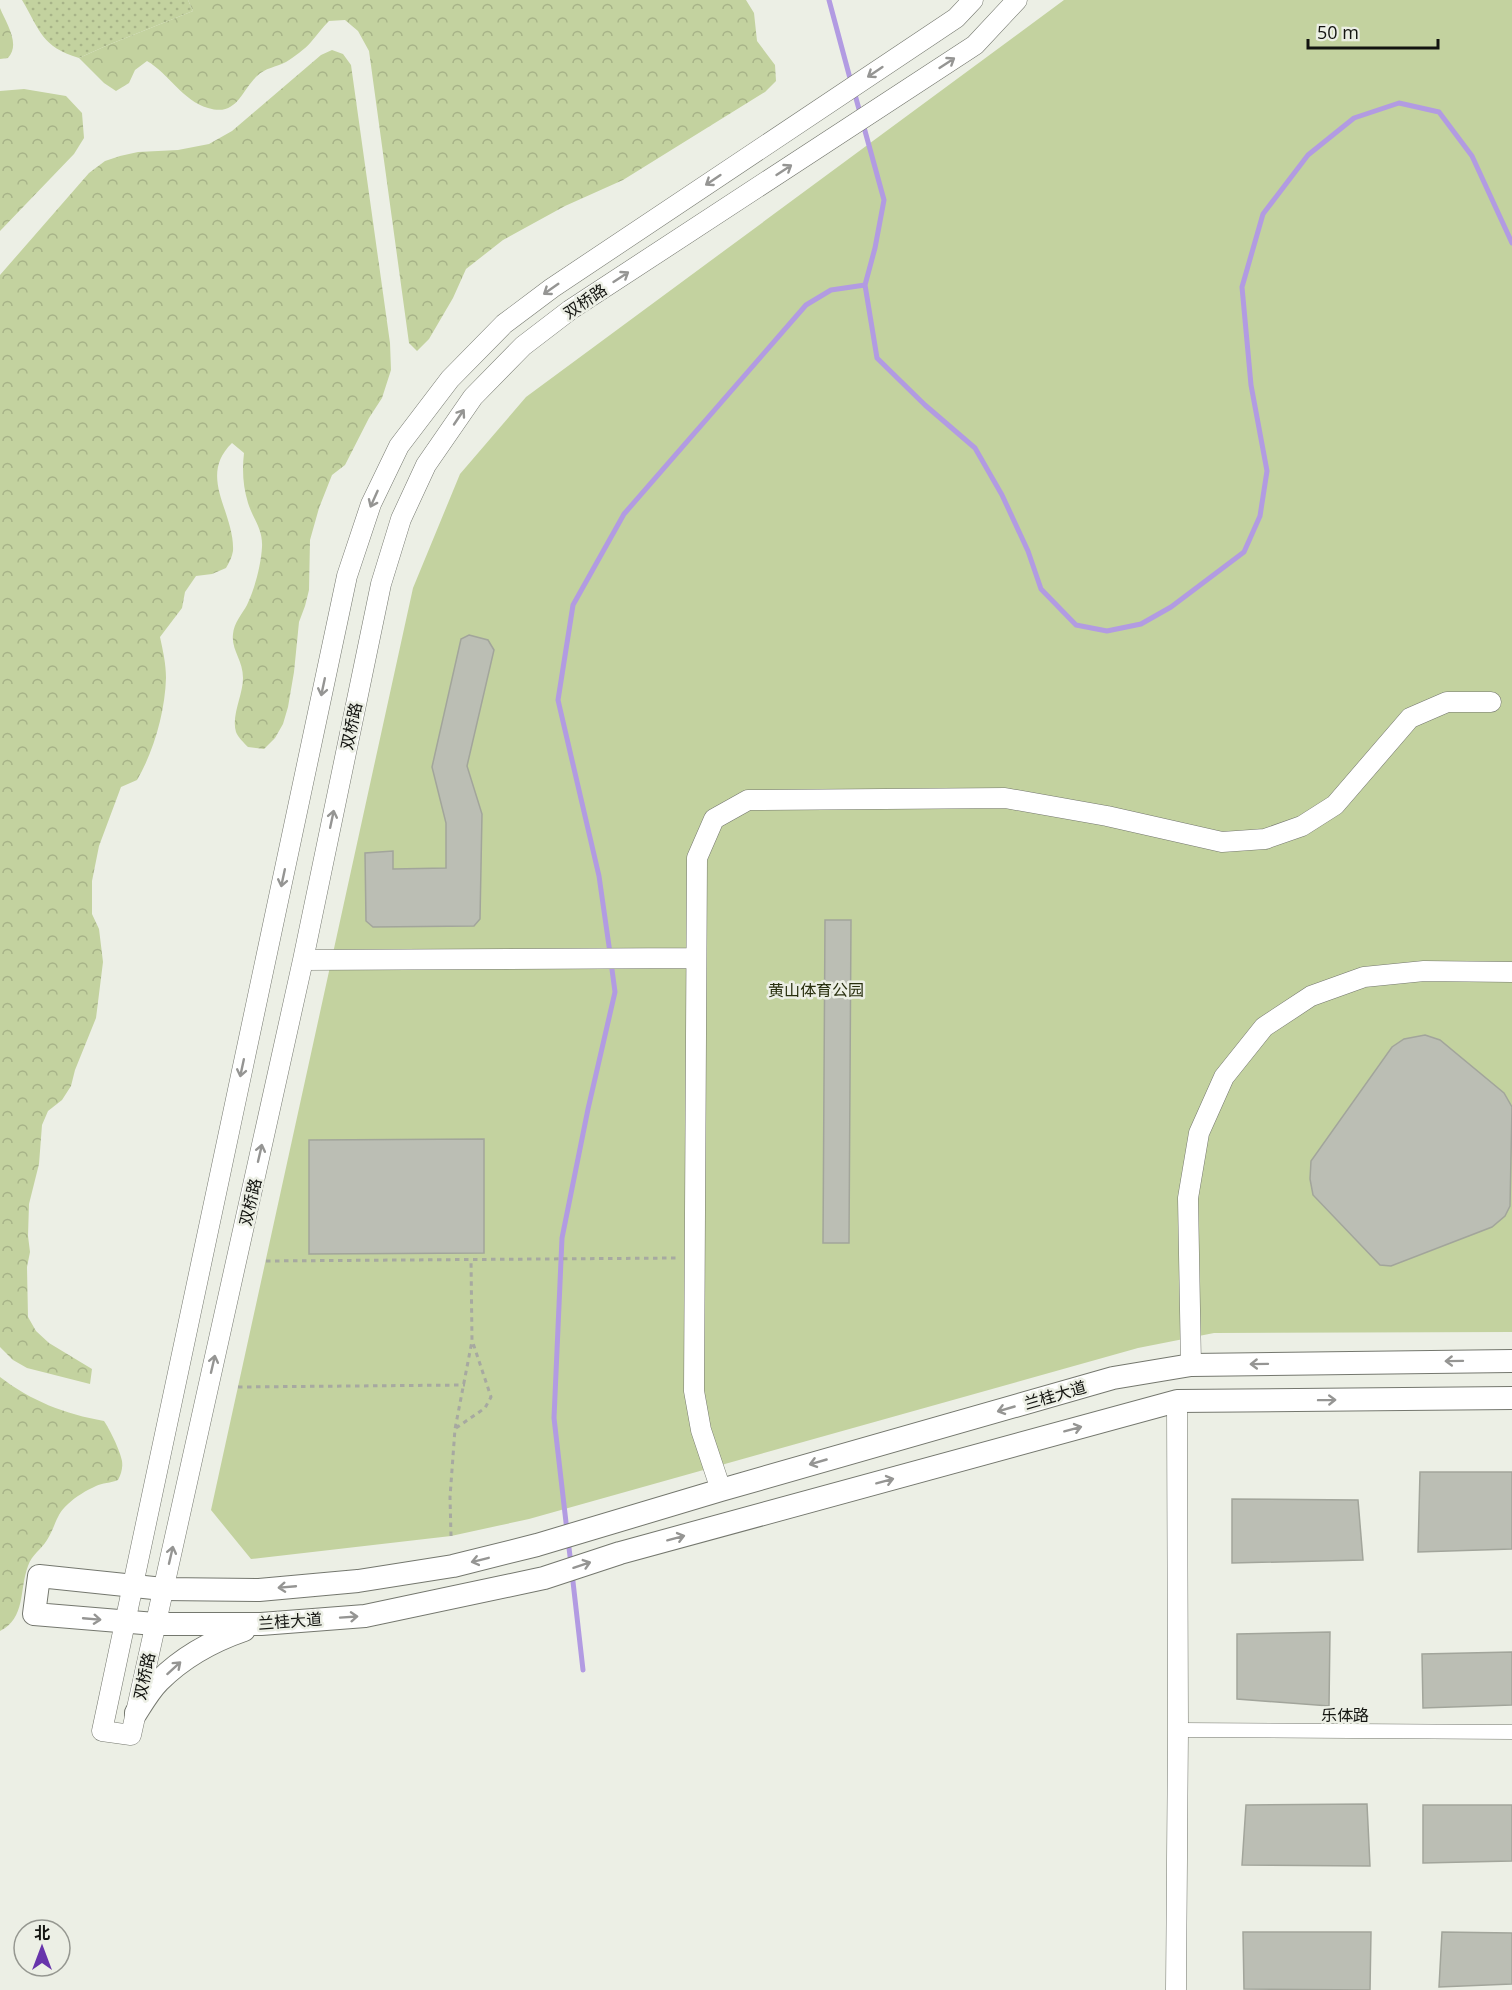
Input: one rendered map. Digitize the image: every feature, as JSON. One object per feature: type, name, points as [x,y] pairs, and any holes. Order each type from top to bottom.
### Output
[{"type":"main road","name":"双桥路","points":[[973,0],[956,18],[552,288],[504,324],[450,379],[399,446],[371,504],[347,576],[102,1731],[131,1735],[303,960],[381,584],[401,519],[426,465],[472,397],[523,346],[570,310],[975,45],[1017,0]]},
{"type":"main road","points":[[721,1490],[701,1430],[694,1392],[697,858],[714,819],[748,800],[1005,798],[1107,816],[1222,842],[1265,839],[1302,826],[1335,805],[1410,718],[1447,702],[1491,702]]},
{"type":"main road","points":[[303,960],[696,958]]},
{"type":"main road","points":[[1191,1365],[1188,1198],[1199,1134],[1224,1077],[1264,1027],[1311,996],[1364,977],[1424,971],[1512,972]]},
{"type":"main road","name":"兰桂大道","points":[[1177,1401],[620,1553],[544,1578],[365,1616],[261,1624],[155,1624],[34,1614],[39,1576],[163,1589],[259,1590],[358,1581],[453,1566],[537,1545],[1113,1378],[1191,1365],[1512,1361]]},
{"type":"main road","points":[[1176,1990],[1177,1401],[1512,1398]]},
{"type":"main road","points":[[136,1713],[157,1683],[181,1661],[216,1640],[261,1624]]},
{"type":"street","name":"乐体路","points":[[1178,1730],[1512,1732]]},
{"type":"path","points":[[451,1536],[450,1497],[455,1429],[472,1341],[471,1258]]},
{"type":"path","points":[[266,1261],[694,1258]]},
{"type":"path","points":[[455,1429],[485,1408],[490,1397],[472,1341]]},
{"type":"path","points":[[238,1387],[465,1385]]},
{"type":"green space","points":[[22,0],[188,0],[193,11],[79,58],[49,43],[38,29]]},
{"type":"green space","points":[[188,0],[746,0],[754,13],[757,41],[775,65],[776,81],[765,92],[623,180],[565,206],[503,240],[466,269],[453,298],[429,339],[417,351],[409,343],[369,51],[358,31],[345,20],[329,21],[309,45],[286,62],[260,73],[232,106],[218,110],[199,105],[191,100],[147,61],[135,70],[129,83],[116,91],[104,83],[79,58],[193,11]]},
{"type":"green space","name":"黄山体育公园","points":[[1064,0],[1512,0],[1512,1332],[1214,1333],[1138,1348],[529,1519],[451,1536],[251,1559],[211,1510],[413,588],[460,474],[526,397]]},
{"type":"green space","points":[[0,8],[11,33],[13,46],[8,58],[0,59]]},
{"type":"green space","points":[[332,50],[343,54],[351,65],[390,343],[391,370],[382,398],[345,465],[332,475],[319,508],[310,540],[309,590],[299,622],[288,707],[283,724],[275,738],[264,749],[248,747],[237,734],[235,726],[243,678],[233,634],[253,591],[259,569],[262,541],[245,491],[244,453],[232,443],[222,456],[217,482],[232,537],[231,558],[226,568],[212,574],[196,576],[185,592],[182,608],[160,637],[166,678],[158,731],[149,757],[137,780],[121,787],[99,846],[92,881],[92,914],[99,929],[103,962],[96,1018],[71,1086],[62,1100],[48,1111],[42,1125],[39,1164],[29,1204],[28,1317],[36,1331],[49,1343],[92,1369],[90,1384],[27,1368],[13,1360],[0,1347],[0,275],[89,173],[105,161],[138,152],[178,150],[209,144],[232,131],[321,55]]},
{"type":"green space","points":[[24,89],[66,96],[82,113],[84,138],[74,154],[0,231],[0,91]]},
{"type":"green space","points":[[0,1377],[36,1400],[76,1415],[104,1421],[117,1446],[122,1464],[118,1480],[98,1485],[85,1492],[71,1501],[61,1512],[47,1540],[30,1562],[14,1619],[0,1631]]},
{"type":"building","points":[[469,635],[488,640],[494,650],[467,766],[482,814],[480,919],[474,926],[373,927],[366,921],[365,853],[393,851],[393,869],[446,868],[446,823],[432,767],[461,639]]},
{"type":"building","points":[[825,920],[851,920],[849,1243],[823,1243]]},
{"type":"building","points":[[1425,1035],[1440,1040],[1504,1093],[1512,1107],[1510,1206],[1505,1216],[1492,1227],[1391,1266],[1380,1265],[1313,1195],[1310,1179],[1311,1161],[1392,1047],[1404,1039]]},
{"type":"building","points":[[484,1139],[484,1253],[309,1254],[309,1140]]},
{"type":"building","points":[[1420,1472],[1512,1472],[1512,1549],[1418,1552]]},
{"type":"building","points":[[1232,1499],[1358,1500],[1363,1560],[1232,1563]]},
{"type":"building","points":[[1330,1632],[1329,1706],[1237,1699],[1237,1634]]},
{"type":"building","points":[[1512,1652],[1512,1705],[1423,1708],[1422,1654]]},
{"type":"building","points":[[1367,1804],[1370,1866],[1242,1865],[1246,1805]]},
{"type":"building","points":[[1423,1805],[1512,1805],[1512,1861],[1423,1863]]},
{"type":"building","points":[[1243,1932],[1371,1932],[1370,1990],[1244,1989]]},
{"type":"building","points":[[1442,1932],[1512,1933],[1512,1984],[1439,1987]]},
{"type":"waterway","points":[[829,0],[851,82]]},
{"type":"waterway","points":[[854,91],[884,200],[865,285],[877,358],[925,405],[975,448],[1002,495],[1028,551],[1041,589],[1076,625],[1107,631],[1141,624],[1171,607],[1244,552],[1260,516],[1267,471],[1251,385],[1242,287],[1263,214],[1308,155],[1354,118],[1399,103],[1439,112],[1472,156],[1512,243]]},
{"type":"waterway","points":[[610,953],[599,876],[558,700],[573,605],[624,514],[806,305],[831,290],[865,285]]},
{"type":"waterway","points":[[567,1531],[554,1418],[562,1238],[615,992],[611,962]]},
{"type":"waterway","points":[[568,1540],[571,1564]]},
{"type":"waterway","points":[[572,1573],[583,1670]]}]
